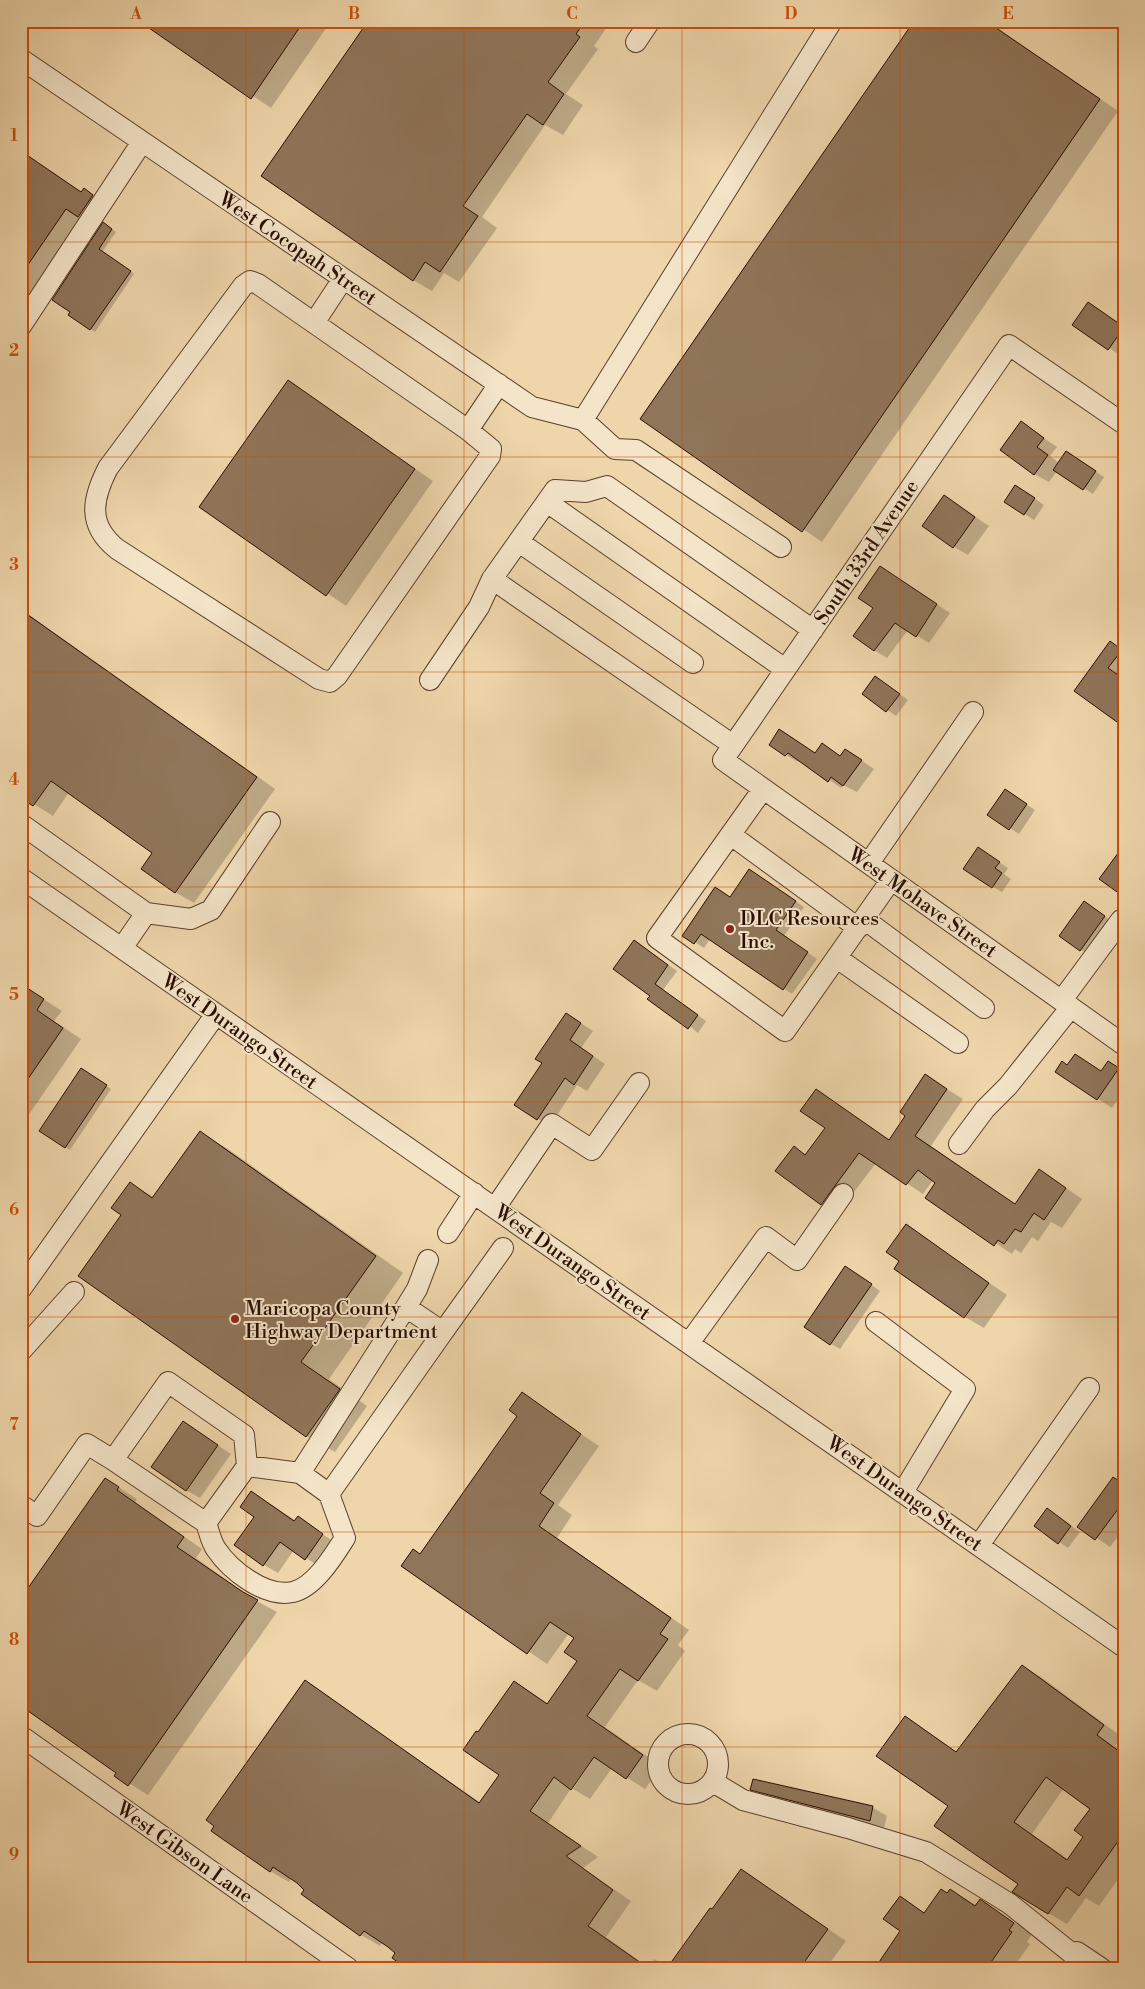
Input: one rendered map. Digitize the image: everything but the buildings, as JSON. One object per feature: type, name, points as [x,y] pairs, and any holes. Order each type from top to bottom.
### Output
[{"type":"street","points":[[636,42],[650,21]]},
{"type":"street","points":[[781,546],[636,450],[615,449],[583,420],[832,21]]},
{"type":"street","name":"West Cocopah Street","points":[[21,59],[532,406],[583,420]]},
{"type":"street","points":[[21,326],[142,142]]},
{"type":"street","points":[[314,323],[343,279]]},
{"type":"street","points":[[250,280],[468,430],[488,445],[490,456],[337,676],[330,682],[319,679],[109,542],[99,530],[96,521],[98,494],[105,474],[243,286],[250,280]]},
{"type":"street","name":"South 33rd Avenue","points":[[728,753],[1009,345],[1124,424]]},
{"type":"street","points":[[468,430],[499,384]]},
{"type":"street","points":[[430,680],[479,608],[492,579],[555,490],[586,492],[606,486],[813,630]]},
{"type":"street","points":[[547,502],[785,669]]},
{"type":"street","points":[[519,542],[693,663]]},
{"type":"street","name":"West Mohave Street","points":[[492,579],[728,753],[763,789],[1124,1044]]},
{"type":"street","points":[[869,864],[973,712]]},
{"type":"street","points":[[763,789],[657,938],[785,1031],[891,880]]},
{"type":"street","points":[[21,824],[146,913],[191,919],[211,910],[270,822]]},
{"type":"street","points":[[731,835],[984,1008]]},
{"type":"street","name":"West Durango Street","points":[[21,878],[1124,1647]]},
{"type":"street","points":[[122,948],[146,913]]},
{"type":"street","points":[[959,1144],[985,1110],[1008,1086],[1066,1004],[1121,920],[1124,919]]},
{"type":"street","points":[[837,958],[958,1043]]},
{"type":"street","points":[[21,1289],[216,1014]]},
{"type":"street","points":[[495,1208],[552,1124],[592,1150],[639,1082]]},
{"type":"street","points":[[448,1233],[474,1193]]},
{"type":"street","points":[[689,1343],[766,1237],[797,1260],[843,1194]]},
{"type":"street","points":[[329,1494],[503,1248]]},
{"type":"street","points":[[300,1473],[417,1289],[428,1260]]},
{"type":"street","points":[[21,1351],[74,1292]]},
{"type":"street","points":[[406,1307],[443,1332]]},
{"type":"street","points":[[876,1322],[965,1389],[903,1492]]},
{"type":"street","points":[[113,1460],[168,1382],[244,1435],[246,1466],[206,1524]]},
{"type":"street","points":[[979,1545],[1089,1388]]},
{"type":"street","points":[[21,1505],[37,1516],[87,1444],[206,1524],[215,1548],[241,1575],[272,1592],[294,1592],[320,1575],[345,1538],[329,1494],[300,1473],[246,1466]]},
{"type":"street","name":"West Gibson Lane","points":[[21,1736],[348,1968]]},
{"type":"street","points":[[713,1782],[743,1800],[848,1828],[926,1852],[1010,1904],[1076,1954],[1101,1968]]},
{"type":"place","name":"DLC Resources Inc.","points":[[730,929]]},
{"type":"place","name":"Maricopa County Highway Department","points":[[235,1319]]}]
